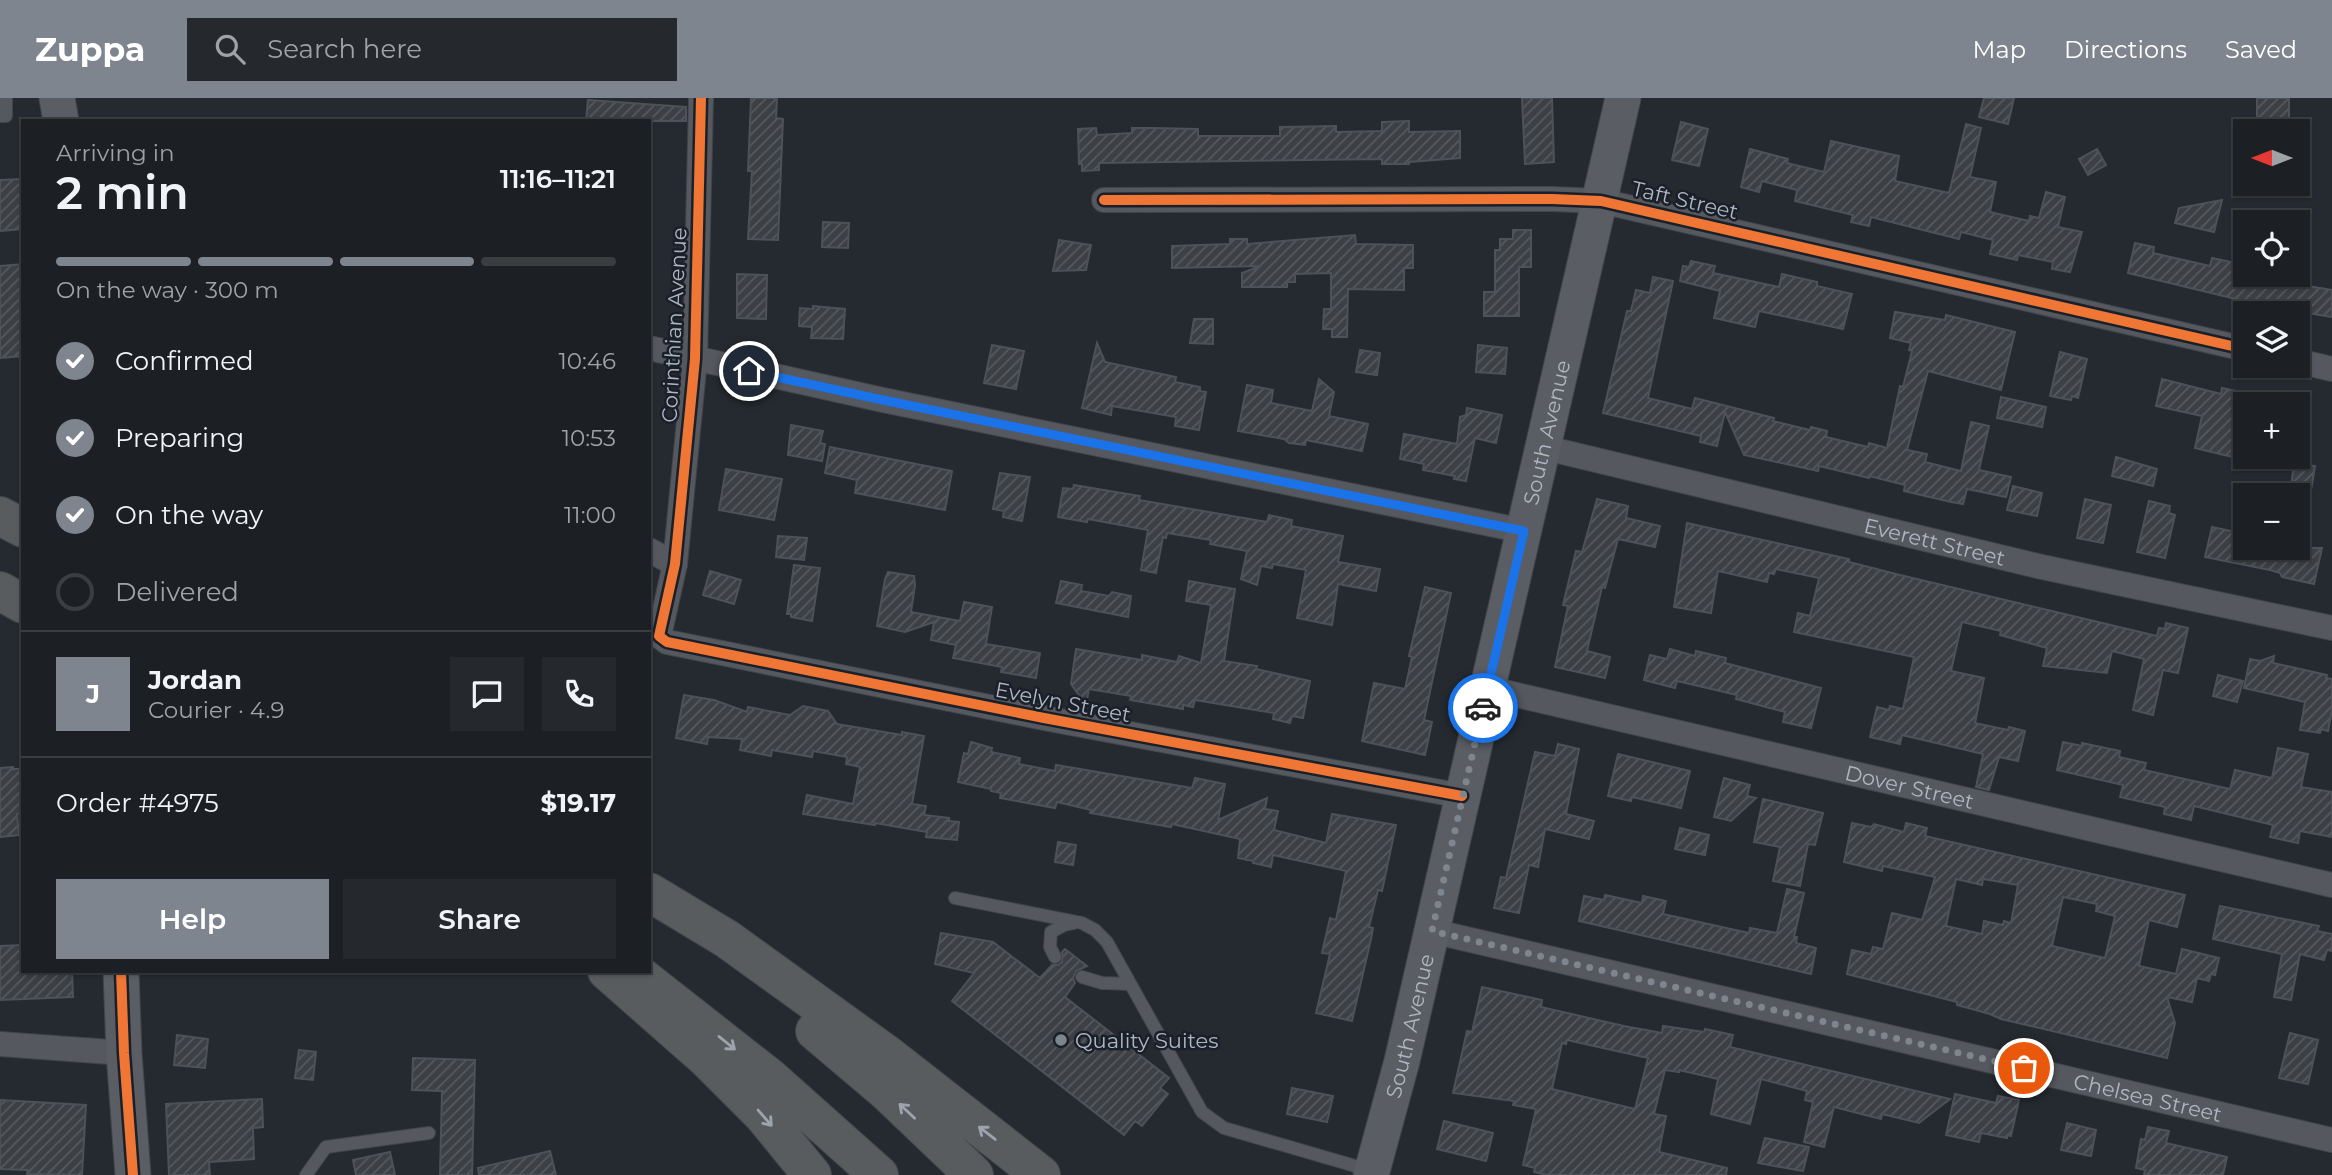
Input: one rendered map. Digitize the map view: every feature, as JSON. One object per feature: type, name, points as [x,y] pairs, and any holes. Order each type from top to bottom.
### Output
[{"type":"highway","points":[[0,516],[21,527]]},
{"type":"highway","points":[[0,591],[21,603]]},
{"type":"highway","points":[[651,893],[727,939],[889,1056],[1041,1175]]},
{"type":"highway","points":[[651,902],[701,939],[822,1037],[887,1092],[974,1175]]},
{"type":"highway","points":[[609,973],[707,1059],[763,1115],[812,1175]]},
{"type":"highway","points":[[637,973],[769,1077],[879,1175]]},
{"type":"main road","points":[[57,98],[61,119]]},
{"type":"main road","name":"South Avenue","points":[[1378,1174],[1623,98]]},
{"type":"main road","points":[[121,973],[133,1175]]},
{"type":"street","name":"Corinthian Avenue","points":[[659,636],[675,564],[695,359],[701,98]]},
{"type":"street","name":"Taft Street","points":[[1104,200],[1601,201],[2233,346]]},
{"type":"street","points":[[651,348],[897,403],[1524,531]]},
{"type":"street","points":[[2310,364],[2332,369]]},
{"type":"street","name":"Everett Street","points":[[1542,447],[2042,566],[2332,628]]},
{"type":"street","points":[[651,551],[675,564]]},
{"type":"street","name":"Evelyn Street","points":[[659,636],[667,642],[1030,716],[1462,796]]},
{"type":"street","name":"Dover Street","points":[[1487,688],[2332,885]]},
{"type":"street","name":"Chelsea Street","points":[[1432,931],[2332,1140]]},
{"type":"street","points":[[0,1044],[124,1053]]},
{"type":"lane","points":[[0,116],[6,116],[6,98]]},
{"type":"lane","points":[[955,898],[1082,923],[1095,930],[1107,942],[1202,1112],[1212,1121],[1224,1128],[1378,1174]]},
{"type":"lane","points":[[1055,957],[1050,947],[1052,932],[1064,925],[1082,923]]},
{"type":"lane","points":[[1082,977],[1102,983],[1130,984]]},
{"type":"lane","points":[[306,1175],[326,1147],[429,1133]]},
{"type":"building","points":[[751,98],[777,98],[776,118],[783,119],[778,240],[748,239],[752,171],[748,171]]},
{"type":"building","points":[[1522,98],[1552,98],[1554,162],[1525,164]]},
{"type":"building","points":[[1984,98],[2014,98],[2008,124],[1979,117]]},
{"type":"building","points":[[2257,98],[2289,98],[2289,119],[2257,119]]},
{"type":"building","points":[[588,100],[686,107],[686,121],[586,119]]},
{"type":"building","points":[[1409,121],[1409,132],[1460,131],[1460,158],[1409,164],[1382,164],[1382,159],[1099,163],[1099,170],[1082,171],[1082,164],[1079,164],[1078,129],[1096,128],[1097,135],[1132,133],[1132,128],[1154,128],[1198,129],[1198,136],[1280,136],[1280,127],[1336,126],[1336,132],[1382,131],[1382,122]]},
{"type":"building","points":[[1681,122],[1708,129],[1699,166],[1672,160]]},
{"type":"building","points":[[1966,124],[1981,128],[1970,177],[1996,182],[1990,212],[2029,221],[2030,216],[2039,218],[2046,192],[2065,197],[2058,227],[2082,232],[2070,272],[2052,269],[2053,262],[2018,255],[2017,260],[1990,254],[1993,240],[1961,232],[1959,239],[1871,217],[1869,226],[1851,222],[1853,215],[1795,201],[1797,190],[1762,181],[1759,192],[1741,187],[1750,149],[1788,159],[1787,163],[1824,172],[1831,141],[1899,156],[1895,181],[1949,193]]},
{"type":"building","points":[[2097,149],[2106,165],[2088,175],[2079,159]]},
{"type":"building","points":[[21,179],[21,229],[0,231],[0,180]]},
{"type":"building","points":[[2222,200],[2214,232],[2175,223],[2179,208]]},
{"type":"building","points":[[823,222],[849,223],[848,248],[822,247]]},
{"type":"building","points":[[1513,230],[1531,230],[1531,267],[1519,267],[1519,316],[1484,316],[1484,292],[1495,292],[1495,250],[1500,250],[1500,239],[1513,239]]},
{"type":"building","points":[[1355,235],[1356,244],[1413,245],[1413,268],[1404,268],[1404,290],[1348,289],[1347,337],[1332,337],[1332,329],[1323,329],[1324,309],[1331,309],[1331,273],[1295,274],[1295,282],[1287,282],[1287,287],[1242,287],[1242,273],[1261,266],[1172,268],[1172,246],[1230,244],[1230,239],[1247,239],[1247,244]]},
{"type":"building","points":[[1059,240],[1091,245],[1086,270],[1053,271]]},
{"type":"building","points":[[2135,243],[2154,247],[2153,253],[2210,266],[2212,258],[2233,262],[2233,287],[2310,286],[2332,290],[2332,317],[2310,313],[2310,301],[2244,301],[2128,273]]},
{"type":"building","points":[[1691,261],[1715,266],[1713,273],[1779,287],[1782,274],[1852,294],[1843,329],[1759,311],[1755,327],[1714,318],[1720,291],[1680,281],[1683,266],[1689,267]]},
{"type":"building","points":[[21,264],[21,356],[0,358],[0,266]]},
{"type":"building","points":[[737,274],[767,275],[766,319],[737,318]]},
{"type":"building","points":[[1653,277],[1673,281],[1648,398],[1692,409],[1695,398],[1774,418],[1773,421],[1810,430],[1811,427],[1827,431],[1826,437],[1868,447],[1869,443],[1887,448],[1900,386],[1903,387],[1912,351],[1909,350],[1911,343],[1890,338],[1895,312],[1945,320],[1946,315],[2015,332],[2001,390],[1928,371],[1907,450],[1927,454],[1925,462],[1961,471],[1971,422],[1989,426],[1979,470],[2011,477],[2006,497],[1967,489],[1963,504],[1904,491],[1905,485],[1869,476],[1819,466],[1818,471],[1744,455],[1725,412],[1717,446],[1700,442],[1701,436],[1603,413],[1627,311],[1631,311],[1636,290],[1650,293]]},
{"type":"building","points":[[813,306],[845,309],[843,339],[811,338],[812,327],[799,326],[800,308],[813,309]]},
{"type":"building","points":[[1194,319],[1213,319],[1213,344],[1190,343]]},
{"type":"building","points":[[1097,343],[1105,362],[1176,377],[1175,382],[1200,387],[1200,391],[1206,392],[1199,430],[1175,426],[1176,417],[1112,406],[1111,415],[1082,408]]},
{"type":"building","points":[[992,345],[1024,351],[1016,389],[984,383]]},
{"type":"building","points":[[1478,345],[1507,348],[1505,374],[1476,372]]},
{"type":"building","points":[[1360,350],[1380,353],[1377,375],[1356,372]]},
{"type":"building","points":[[2060,352],[2087,359],[2078,398],[2072,396],[2071,400],[2050,396]]},
{"type":"building","points":[[1319,379],[1334,392],[1329,416],[1368,424],[1362,451],[1306,440],[1305,445],[1289,443],[1284,439],[1238,431],[1247,385],[1273,390],[1271,403],[1312,411]]},
{"type":"building","points":[[2162,379],[2221,394],[2222,388],[2240,392],[2233,392],[2233,457],[2195,448],[2202,416],[2156,406]]},
{"type":"building","points":[[2001,397],[2046,407],[2042,427],[1997,418]]},
{"type":"building","points":[[1467,408],[1502,415],[1496,443],[1475,438],[1466,481],[1454,479],[1455,476],[1423,470],[1424,464],[1400,459],[1404,434],[1457,444],[1460,417],[1466,415]]},
{"type":"building","points":[[791,425],[823,431],[820,443],[825,444],[822,461],[788,455]]},
{"type":"building","points":[[830,447],[952,471],[945,510],[855,493],[857,480],[825,473]]},
{"type":"building","points":[[2116,457],[2157,469],[2153,486],[2112,476]]},
{"type":"building","points":[[2310,465],[2315,466],[2311,490],[2310,483],[2292,483],[2293,469],[2310,469]]},
{"type":"building","points":[[726,469],[782,479],[774,520],[719,510]]},
{"type":"building","points":[[1000,473],[1030,477],[1022,521],[1003,517],[1004,511],[993,509]]},
{"type":"building","points":[[1074,485],[1140,496],[1139,500],[1267,522],[1269,515],[1292,520],[1291,526],[1343,536],[1338,562],[1380,569],[1376,591],[1338,584],[1332,625],[1297,618],[1306,570],[1273,564],[1272,568],[1261,566],[1257,585],[1241,579],[1247,551],[1210,544],[1211,540],[1167,533],[1166,538],[1163,537],[1156,573],[1141,570],[1148,530],[1088,519],[1087,522],[1058,517],[1063,488],[1073,489]]},
{"type":"building","points":[[2013,486],[2042,493],[2037,516],[2007,510]]},
{"type":"building","points":[[1597,499],[1628,506],[1626,518],[1660,526],[1655,547],[1618,539],[1605,588],[1602,587],[1587,651],[1610,657],[1605,678],[1555,667],[1568,606],[1563,605],[1576,551],[1582,552]]},
{"type":"building","points":[[2085,499],[2111,505],[2103,543],[2077,538]]},
{"type":"building","points":[[2149,501],[2170,506],[2169,513],[2175,515],[2165,558],[2137,552]]},
{"type":"building","points":[[1687,523],[1849,559],[1849,562],[1900,575],[2157,636],[2159,628],[2165,629],[2166,623],[2188,628],[2178,673],[2163,670],[2153,715],[2133,710],[2144,659],[2112,651],[2107,673],[2043,666],[2047,648],[2000,635],[2001,631],[1962,622],[1951,671],[1984,678],[1975,723],[2025,731],[2018,761],[1999,757],[1989,790],[1976,787],[1983,754],[1902,735],[1900,744],[1870,737],[1877,707],[1903,709],[1914,657],[1794,632],[1798,613],[1810,616],[1819,578],[1776,569],[1774,574],[1769,573],[1767,582],[1718,571],[1711,613],[1674,607]]},
{"type":"building","points":[[2212,527],[2233,531],[2233,560],[2310,560],[2310,548],[2322,548],[2314,584],[2282,577],[2280,573],[2270,570],[2205,557]]},
{"type":"building","points":[[778,536],[807,538],[804,560],[776,557]]},
{"type":"building","points":[[794,565],[820,568],[812,621],[787,614]]},
{"type":"building","points":[[710,571],[741,580],[734,604],[703,595]]},
{"type":"building","points":[[888,572],[914,576],[911,612],[960,621],[964,602],[992,607],[986,644],[1040,653],[1036,678],[1001,672],[1002,667],[953,658],[956,645],[931,640],[934,622],[905,632],[877,626]]},
{"type":"building","points":[[1061,581],[1082,585],[1081,591],[1109,596],[1112,592],[1131,596],[1128,617],[1056,603]]},
{"type":"building","points":[[1189,581],[1235,589],[1224,661],[1257,666],[1256,669],[1310,681],[1303,718],[1292,716],[1290,723],[1273,719],[1274,713],[1195,700],[1193,707],[1183,705],[1183,709],[1130,700],[1131,696],[1089,689],[1086,705],[1071,684],[1076,649],[1142,660],[1142,655],[1177,662],[1179,656],[1201,663],[1211,605],[1186,601]]},
{"type":"building","points":[[1425,587],[1451,593],[1424,720],[1432,722],[1425,755],[1362,741],[1374,683],[1405,689],[1412,657],[1409,656]]},
{"type":"building","points":[[1670,649],[1695,656],[1696,651],[1726,658],[1725,663],[1821,688],[1811,728],[1783,722],[1785,712],[1736,699],[1737,695],[1677,681],[1675,688],[1644,680],[1650,655],[1667,659]]},
{"type":"building","points":[[2274,656],[2273,663],[2327,675],[2326,678],[2332,679],[2332,710],[2328,731],[2321,729],[2320,733],[2300,730],[2305,702],[2244,688],[2250,659],[2260,661]]},
{"type":"building","points":[[2218,675],[2243,681],[2237,702],[2213,696]]},
{"type":"building","points":[[684,695],[714,700],[747,712],[748,707],[790,715],[803,706],[828,711],[837,724],[924,736],[912,804],[926,806],[924,815],[959,822],[957,840],[926,837],[927,832],[875,823],[803,814],[807,795],[853,804],[860,767],[846,764],[847,757],[813,751],[812,757],[772,750],[771,756],[740,750],[742,739],[708,737],[707,744],[676,738]]},
{"type":"building","points":[[971,742],[992,748],[991,752],[1020,758],[1019,764],[1055,771],[1056,765],[1192,788],[1195,778],[1225,784],[1218,820],[1267,798],[1265,809],[1278,811],[1274,830],[1326,843],[1332,814],[1396,825],[1382,891],[1378,890],[1369,927],[1373,928],[1352,1021],[1316,1013],[1330,954],[1322,953],[1330,918],[1336,920],[1346,871],[1273,855],[1271,867],[1238,858],[1240,839],[1172,824],[1171,827],[1090,813],[1091,810],[1057,802],[1055,808],[1000,798],[1001,793],[991,789],[958,782],[964,753],[968,754]]},
{"type":"building","points":[[2063,742],[2120,751],[2119,757],[2146,763],[2144,770],[2230,789],[2235,770],[2272,778],[2278,748],[2308,754],[2301,787],[2332,792],[2332,837],[2300,831],[2298,843],[2270,837],[2273,825],[2194,806],[2191,820],[2164,814],[2165,807],[2120,797],[2123,785],[2057,770]]},
{"type":"building","points":[[1558,744],[1579,749],[1566,814],[1594,821],[1589,839],[1545,829],[1538,867],[1529,865],[1519,913],[1494,908],[1501,877],[1506,878],[1535,752],[1555,756]]},
{"type":"building","points":[[1618,754],[1690,771],[1681,808],[1632,797],[1631,801],[1608,796]]},
{"type":"building","points":[[0,768],[21,769],[21,814],[17,814],[19,835],[0,837]]},
{"type":"building","points":[[1724,778],[1750,785],[1747,796],[1756,798],[1731,821],[1714,817]]},
{"type":"building","points":[[1763,799],[1823,813],[1815,845],[1808,844],[1800,886],[1773,881],[1780,847],[1754,842]]},
{"type":"building","points":[[1852,823],[1871,827],[1874,824],[1904,832],[1906,823],[1927,828],[1925,836],[2185,895],[2177,927],[2149,920],[2139,966],[2176,974],[2182,949],[2219,958],[2215,975],[2211,974],[2209,981],[2197,978],[2192,1002],[2167,997],[2175,1023],[2167,1058],[2001,1019],[1957,1005],[1957,1002],[1847,974],[1852,950],[1871,954],[1873,947],[1883,949],[1892,913],[1922,920],[1935,877],[1883,866],[1882,871],[1844,862]],"holes":[[[1956,879],[1982,885],[1983,879],[2018,885],[2011,923],[2004,921],[2003,925],[1984,921],[1982,934],[1946,926]],[[2063,897],[2097,904],[2096,911],[2115,916],[2105,958],[2052,946]]]},
{"type":"building","points":[[1680,828],[1709,835],[1705,855],[1675,849]]},
{"type":"building","points":[[1058,842],[1076,845],[1073,865],[1055,862]]},
{"type":"building","points":[[1787,889],[1804,893],[1794,937],[1797,937],[1796,943],[1816,948],[1811,974],[1579,921],[1584,896],[1604,900],[1605,895],[1642,903],[1643,896],[1666,901],[1663,914],[1749,933],[1750,928],[1777,933]]},
{"type":"building","points":[[2220,906],[2319,926],[2317,931],[2332,934],[2332,951],[2327,950],[2324,960],[2300,954],[2291,1000],[2274,997],[2282,954],[2213,939]]},
{"type":"building","name":"Quality Suites","points":[[941,933],[993,942],[1040,978],[1052,965],[1062,962],[1062,952],[1065,949],[1087,966],[1076,971],[1073,978],[1075,983],[1065,997],[1169,1078],[1160,1088],[1168,1094],[1142,1126],[1135,1121],[1124,1135],[952,1001],[974,973],[935,964]]},
{"type":"building","points":[[21,945],[21,973],[72,973],[73,997],[0,1000],[0,946]]},
{"type":"building","points":[[1482,987],[1542,1000],[1541,1007],[1624,1026],[1662,1033],[1663,1026],[1704,1032],[1705,1029],[1733,1035],[1730,1047],[1950,1099],[1919,1123],[1882,1114],[1881,1119],[1834,1107],[1824,1147],[1804,1142],[1813,1102],[1805,1100],[1807,1091],[1761,1079],[1750,1124],[1711,1114],[1718,1079],[1679,1070],[1665,1070],[1654,1114],[1666,1116],[1659,1152],[1727,1168],[1726,1175],[1547,1175],[1534,1172],[1535,1168],[1523,1165],[1536,1109],[1513,1105],[1514,1101],[1453,1093],[1467,1031],[1472,1032]],"holes":[[[1567,1040],[1648,1058],[1635,1109],[1552,1089],[1562,1043],[1566,1044]]]},
{"type":"building","points":[[2290,1033],[2318,1040],[2308,1084],[2279,1078]]},
{"type":"building","points":[[177,1035],[208,1039],[205,1068],[174,1065]]},
{"type":"building","points":[[299,1050],[316,1052],[313,1080],[295,1078]]},
{"type":"building","points":[[413,1058],[475,1060],[472,1175],[440,1175],[442,1091],[412,1090]]},
{"type":"building","points":[[1292,1088],[1333,1096],[1327,1122],[1287,1114]]},
{"type":"building","points":[[1955,1094],[1996,1103],[1998,1096],[2019,1100],[2011,1136],[2007,1135],[2007,1138],[1981,1133],[1979,1142],[1946,1135]]},
{"type":"building","points":[[262,1099],[263,1127],[253,1128],[254,1159],[209,1162],[210,1175],[169,1175],[166,1104]]},
{"type":"building","points":[[0,1100],[86,1105],[82,1175],[27,1174],[28,1170],[0,1169]]},
{"type":"building","points":[[1444,1121],[1493,1133],[1486,1161],[1437,1149]]},
{"type":"building","points":[[2067,1123],[2096,1130],[2091,1156],[2061,1150]]},
{"type":"building","points":[[2148,1127],[2169,1131],[2166,1143],[2227,1157],[2223,1175],[2144,1175],[2145,1170],[2136,1168],[2141,1139],[2145,1140]]},
{"type":"building","points":[[1765,1138],[1809,1147],[1803,1171],[1758,1163]]},
{"type":"building","points":[[550,1151],[556,1175],[479,1175],[478,1168]]},
{"type":"building","points":[[390,1152],[395,1175],[356,1175],[353,1160]]},
{"type":"cycle path","points":[[701,98],[695,359],[675,564],[659,636],[667,642],[1044,718],[1462,796]]},
{"type":"cycle path","points":[[1104,200],[1601,201],[2233,346]]},
{"type":"cycle path","points":[[121,973],[133,1175]]},
{"type":"way so far","points":[[1483,708],[1432,931],[2024,1068]]},
{"type":"place","name":"Quality Suites","points":[[1061,1040]]},
{"type":"route","points":[[749,371],[1524,531],[1483,708]]}]
